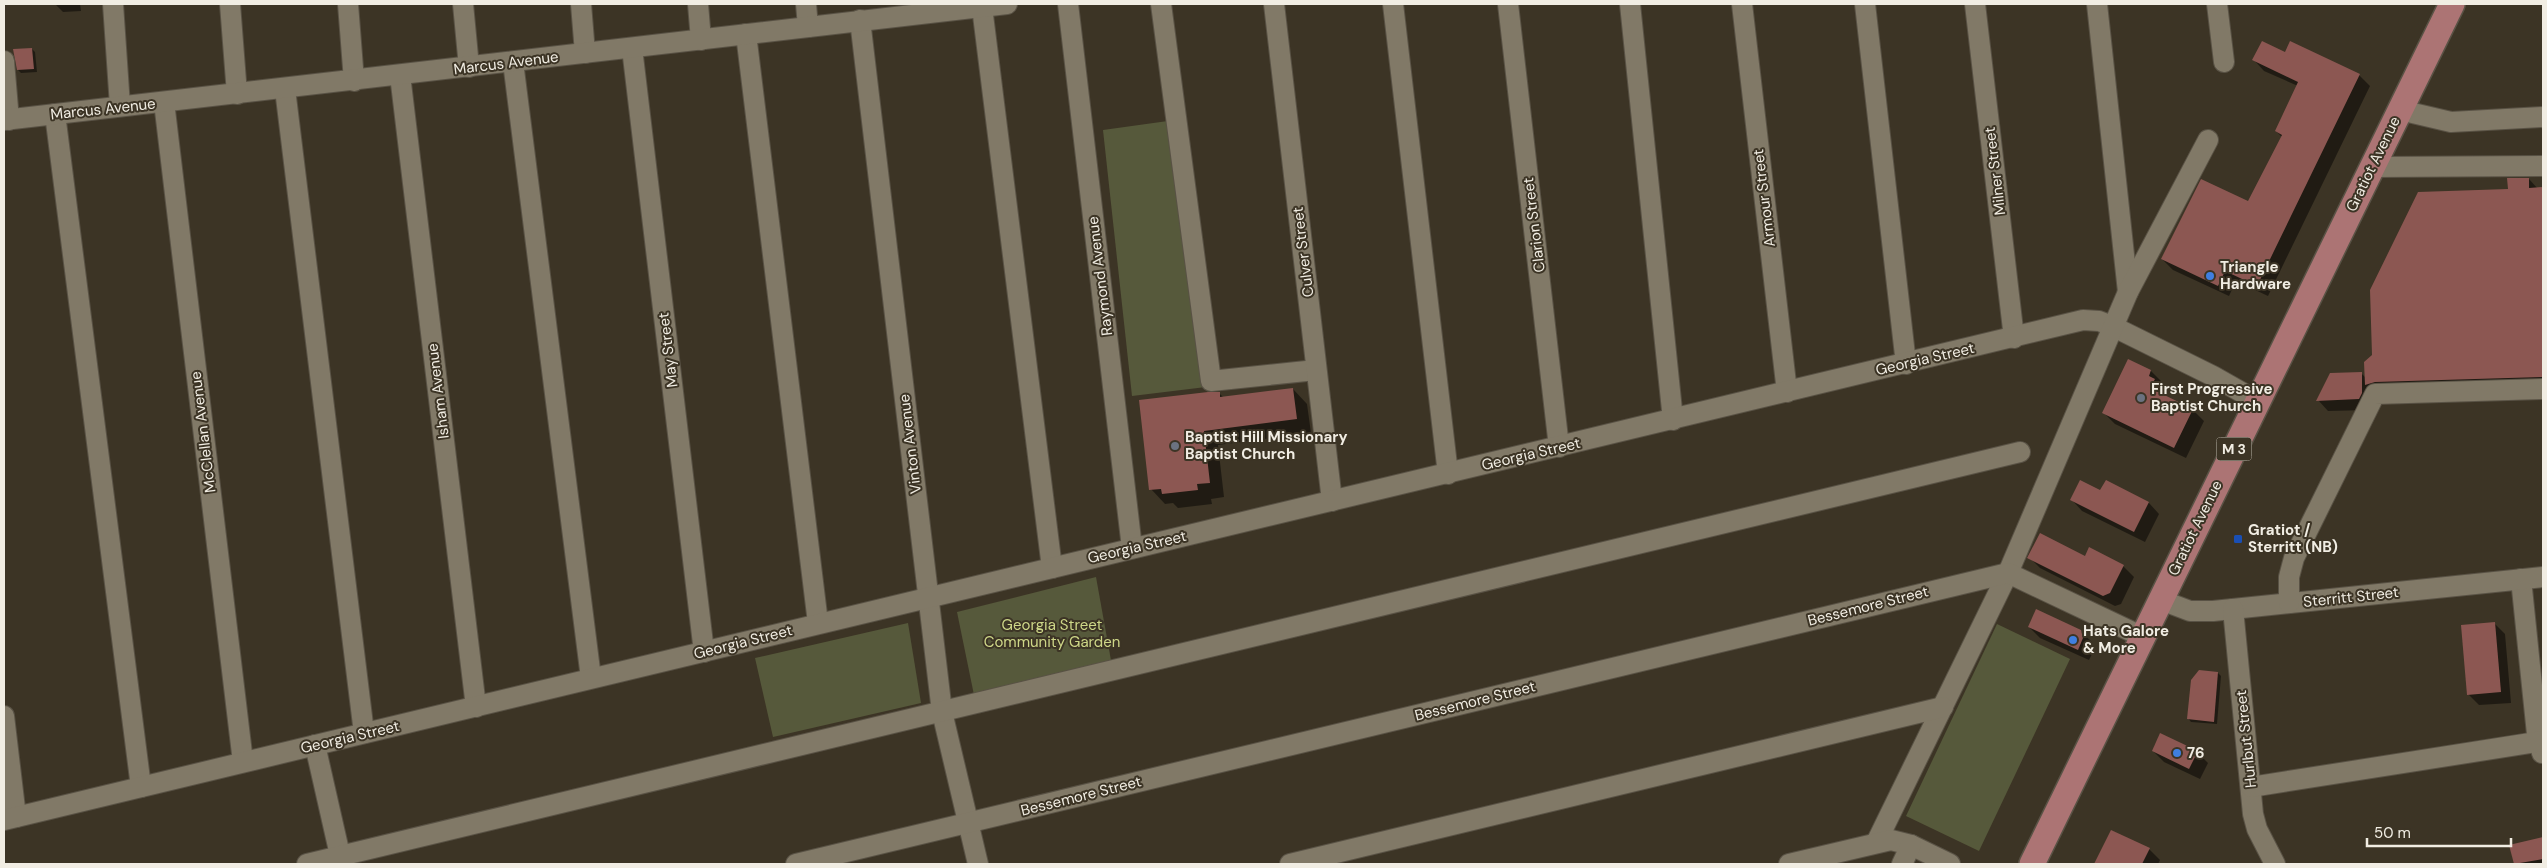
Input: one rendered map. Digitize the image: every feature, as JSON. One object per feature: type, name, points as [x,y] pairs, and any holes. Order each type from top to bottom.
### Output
[{"type":"main road","name":"Gratiot Avenue","points":[[2032,864],[2452,4]]},
{"type":"street","points":[[113,4],[120,106]]},
{"type":"street","points":[[230,4],[237,94]]},
{"type":"street","points":[[348,4],[354,81]]},
{"type":"street","points":[[463,4],[469,67]]},
{"type":"street","points":[[581,4],[585,53]]},
{"type":"street","points":[[698,4],[701,40]]},
{"type":"street","points":[[806,4],[808,27]]},
{"type":"street","name":"Marcus Avenue","points":[[6,120],[701,40],[860,20],[928,8],[982,7],[1007,4]]},
{"type":"street","name":"Raymond Avenue","points":[[1068,4],[1132,548]]},
{"type":"street","points":[[1161,4],[1211,381],[1316,370]]},
{"type":"street","name":"Culver Street","points":[[1274,4],[1332,501]]},
{"type":"street","points":[[1393,4],[1448,474]]},
{"type":"street","name":"Clarion Street","points":[[1508,4],[1559,447]]},
{"type":"street","points":[[1630,4],[1673,420]]},
{"type":"street","name":"Armour Street","points":[[1742,4],[1787,392]]},
{"type":"street","points":[[1865,4],[1906,364]]},
{"type":"street","name":"Milner Street","points":[[1975,4],[2014,338]]},
{"type":"street","points":[[2097,4],[2128,292]]},
{"type":"street","points":[[2217,4],[2224,62]]},
{"type":"street","points":[[982,7],[1052,568]]},
{"type":"street","name":"Vinton Avenue","points":[[860,20],[942,712],[978,864]]},
{"type":"street","points":[[746,34],[818,623]]},
{"type":"street","name":"May Street","points":[[632,48],[704,652]]},
{"type":"street","points":[[4,61],[6,120]]},
{"type":"street","points":[[513,62],[592,678]]},
{"type":"street","name":"Isham Avenue","points":[[400,75],[476,707]]},
{"type":"street","points":[[285,89],[364,733]]},
{"type":"street","name":"McClellan Avenue","points":[[164,102],[243,762]]},
{"type":"street","points":[[2400,110],[2451,122],[2543,116]]},
{"type":"street","points":[[55,114],[141,787]]},
{"type":"street","points":[[1876,843],[2008,573],[2128,292],[2208,140]]},
{"type":"street","points":[[2371,167],[2543,166]]},
{"type":"street","name":"Georgia Street","points":[[10,818],[2083,320],[2099,321],[2112,326],[2214,376],[2257,401]]},
{"type":"street","points":[[2289,603],[2290,577],[2294,558],[2375,394],[2543,389]]},
{"type":"street","points":[[307,864],[341,860],[942,712],[2020,452]]},
{"type":"street","points":[[2008,573],[2143,637]]},
{"type":"street","name":"Bessemore Street","points":[[796,864],[2008,573]]},
{"type":"street","name":"Sterritt Street","points":[[2161,600],[2190,611],[2233,609],[2543,577]]},
{"type":"street","points":[[2251,787],[2542,746],[2521,579]]},
{"type":"street","name":"Hurlbut Street","points":[[2233,609],[2253,814],[2257,829],[2275,864]]},
{"type":"street","points":[[1290,864],[1943,707]]},
{"type":"street","points":[[4,716],[10,818]]},
{"type":"street","points":[[315,745],[341,860]]},
{"type":"street","points":[[1789,864],[1891,840],[1911,845],[1950,864]]},
{"type":"street","points":[[1902,864],[1911,845]]},
{"type":"green space","points":[[1175,120],[1206,387],[1132,396],[1103,130]]},
{"type":"green space","name":"Georgia Street Community Garden","points":[[1096,577],[1112,666],[974,695],[957,612]]},
{"type":"green space","points":[[908,623],[921,703],[773,737],[755,658]]},
{"type":"green space","points":[[1997,624],[2070,659],[1979,851],[1906,816]]},
{"type":"building","points":[[2262,41],[2285,52],[2290,41],[2360,74],[2257,286],[2225,271],[2218,286],[2161,259],[2201,179],[2248,201],[2282,135],[2275,131],[2298,82],[2252,60]]},
{"type":"building","points":[[32,48],[34,69],[17,70],[13,49]]},
{"type":"building","points":[[2507,178],[2529,178],[2529,188],[2543,187],[2543,377],[2375,382],[2365,385],[2364,362],[2372,355],[2370,290],[2418,192],[2508,189]]},
{"type":"building","name":"First Progressive Baptist Church","points":[[2128,359],[2151,370],[2149,376],[2155,379],[2150,388],[2193,409],[2174,448],[2102,413]]},
{"type":"building","points":[[2362,372],[2362,393],[2359,399],[2316,401],[2330,373]]},
{"type":"building","name":"Baptist Hill Missionary Baptist Church","points":[[1293,388],[1297,419],[1204,431],[1210,483],[1197,484],[1198,490],[1162,494],[1161,489],[1149,490],[1139,400],[1208,392],[1220,392],[1220,397]]},
{"type":"building","points":[[2080,480],[2100,490],[2106,480],[2149,502],[2134,532],[2070,500]]},
{"type":"building","points":[[2040,533],[2085,556],[2089,547],[2124,565],[2110,593],[2103,596],[2027,558]]},
{"type":"building","points":[[2036,609],[2081,630],[2083,638],[2078,650],[2028,627]]},
{"type":"building","points":[[2495,622],[2501,692],[2467,695],[2461,625]]},
{"type":"building","points":[[2199,670],[2218,672],[2214,722],[2187,719],[2191,680]]},
{"type":"building","points":[[2160,733],[2198,751],[2189,769],[2152,751]]},
{"type":"building","points":[[2111,830],[2150,848],[2142,864],[2094,864]]},
{"type":"building","points":[[2543,837],[2543,859],[2514,864],[2509,845]]},
{"type":"place","name":"Triangle Hardware","points":[[2210,276]]},
{"type":"place","name":"First Progressive Baptist Church","points":[[2141,398]]},
{"type":"place","name":"Baptist Hill Missionary Baptist Church","points":[[1175,446]]},
{"type":"place","name":"Gratiot / Sterritt (NB)","points":[[2238,539]]},
{"type":"place","name":"Hats Galore & More","points":[[2073,640]]},
{"type":"place","name":"76","points":[[2177,753]]}]
